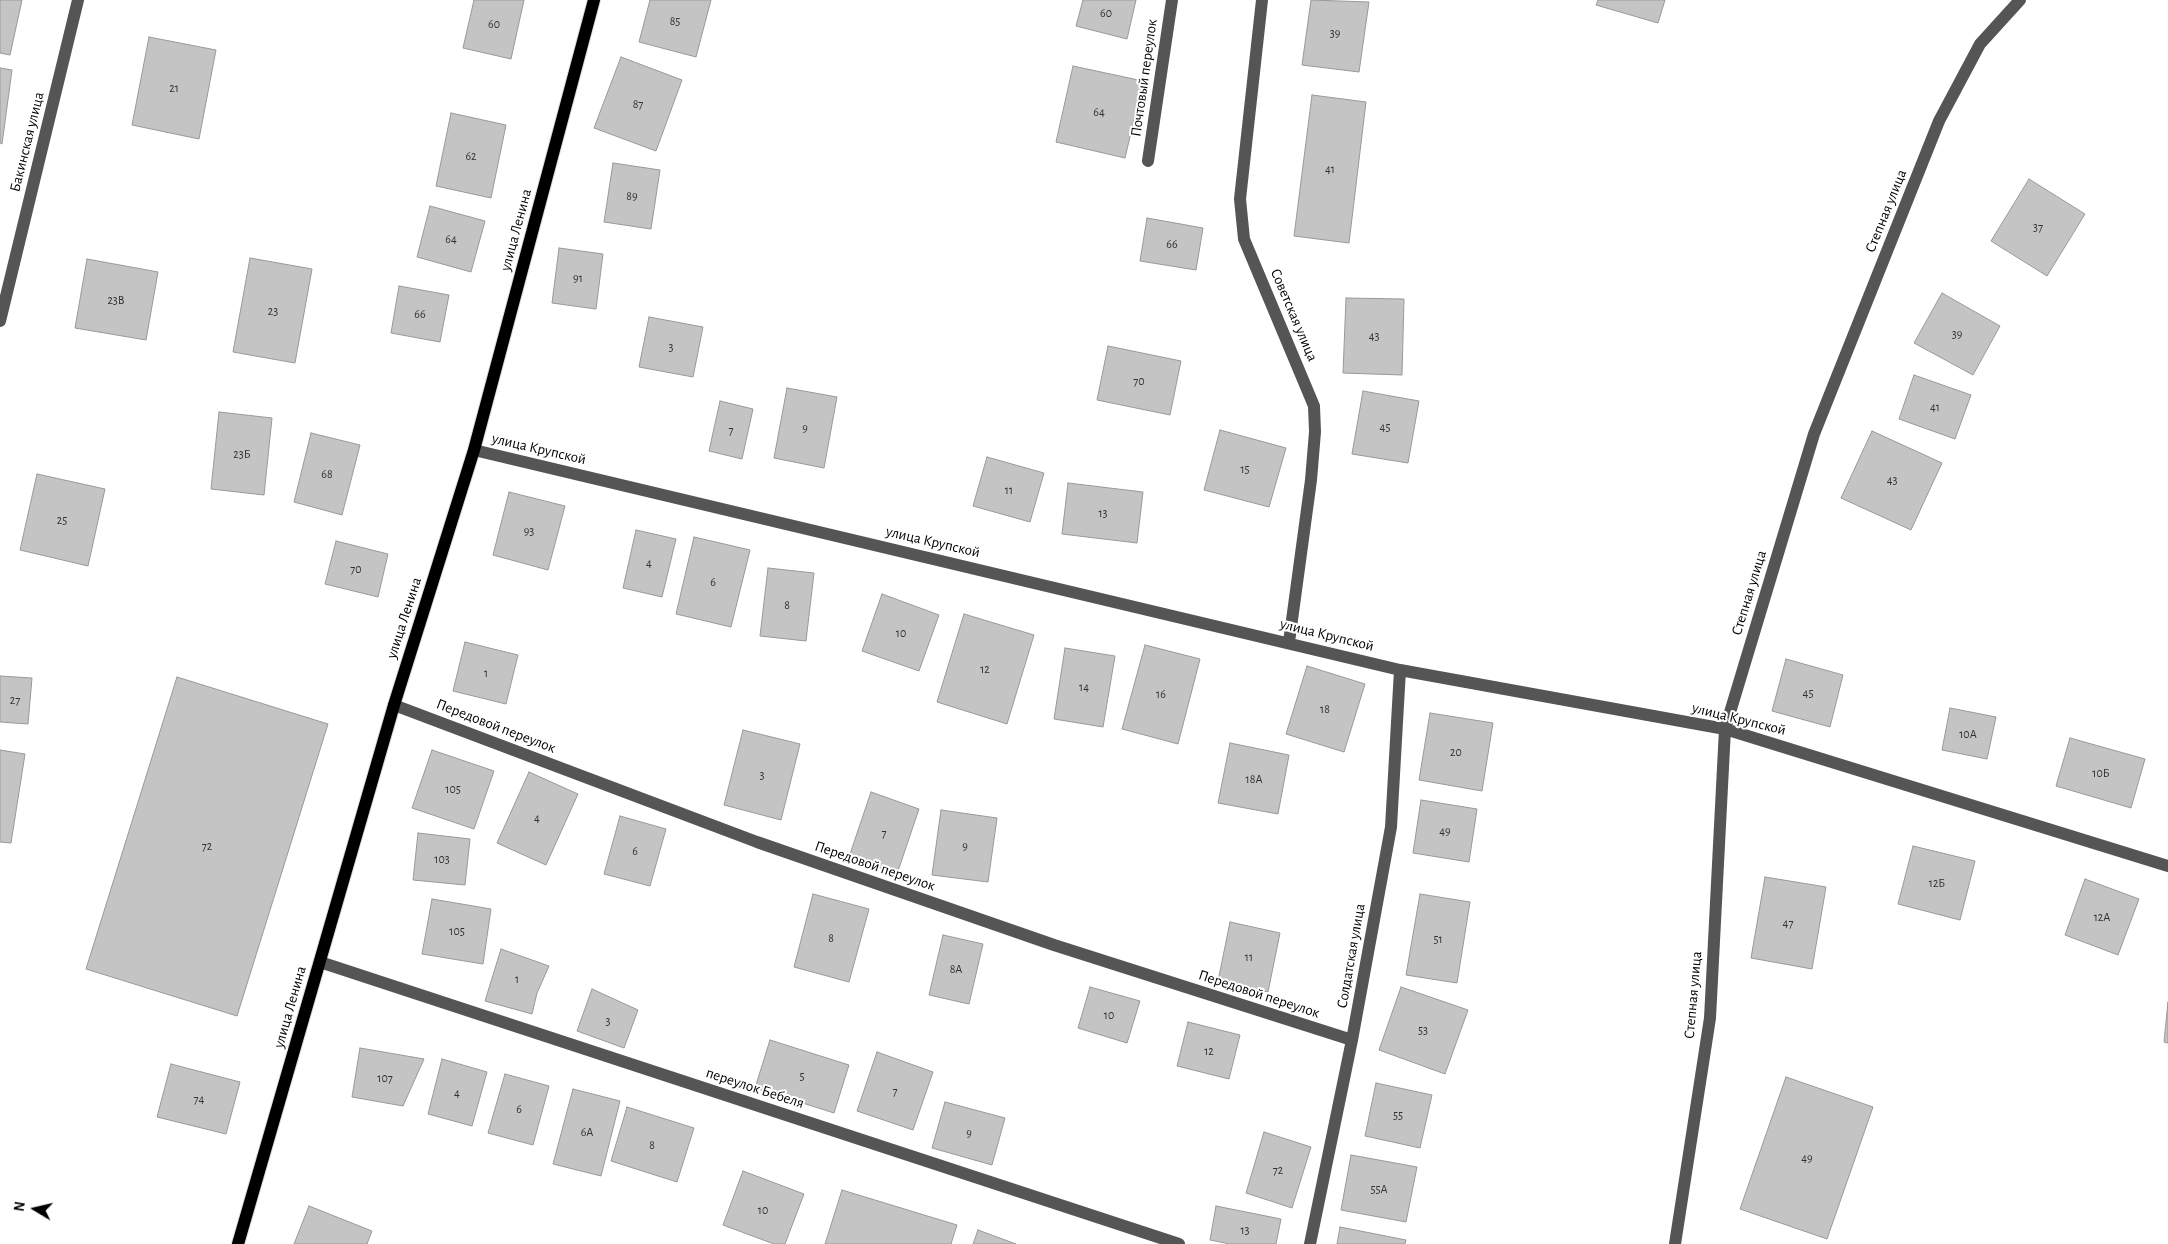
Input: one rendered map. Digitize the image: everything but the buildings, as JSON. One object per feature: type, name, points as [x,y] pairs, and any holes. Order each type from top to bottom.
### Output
[{"type":"main road","name":"улица Ленина","points":[[238,1244],[394,705],[474,450],[594,0]]},
{"type":"street","name":"Бакинская улица","points":[[0,320],[78,0]]},
{"type":"street","name":"Почтовый переулок","points":[[1148,161],[1172,0]]},
{"type":"street","name":"Советская улица","points":[[1262,0],[1240,199],[1244,239],[1314,406],[1315,432],[1311,480],[1289,642]]},
{"type":"street","name":"Степная улица","points":[[1675,1244],[1710,1018],[1725,728],[1814,434],[1939,121],[1980,44],[2020,0]]},
{"type":"street","name":"улица Крупской","points":[[474,450],[1289,642],[1400,670],[1725,728],[2168,866]]},
{"type":"street","name":"Солдатская улица","points":[[1310,1244],[1352,1040],[1391,827],[1400,670]]},
{"type":"street","name":"Передовой переулок","points":[[394,705],[757,842],[1054,945],[1352,1040]]},
{"type":"street","name":"переулок Бебеля","points":[[320,962],[1179,1244]]}]
